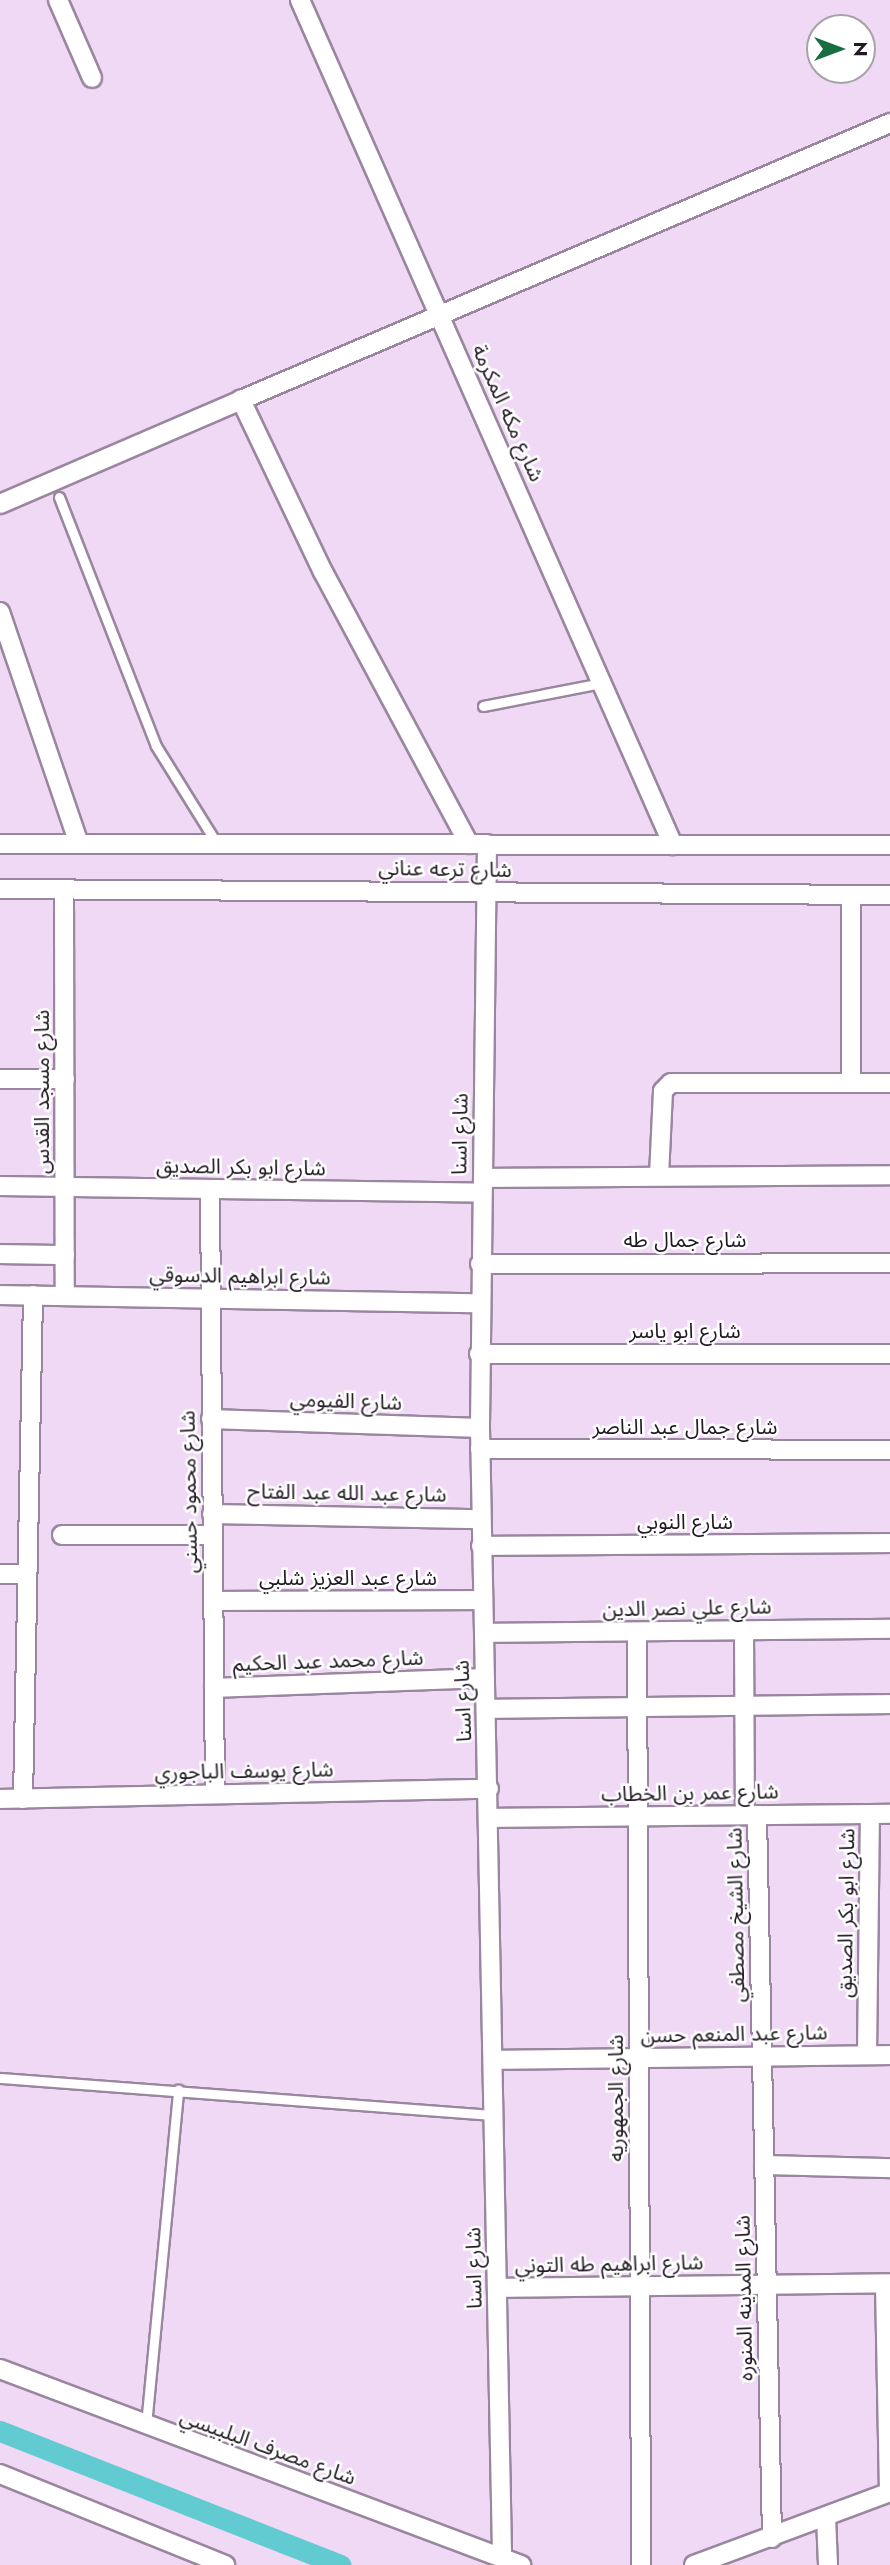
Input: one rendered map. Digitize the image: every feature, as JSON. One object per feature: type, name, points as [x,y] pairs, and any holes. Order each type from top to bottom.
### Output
[{"type":"street","points":[[58,0],[92,78]]},
{"type":"street","name":"شارع مكه المكرمة","points":[[300,0],[673,845]]},
{"type":"street","points":[[0,504],[890,123]]},
{"type":"street","points":[[242,401],[323,572],[478,844]]},
{"type":"street","points":[[0,612],[79,844]]},
{"type":"street","name":"شارع ترعه عناني","points":[[0,844],[890,845]]},
{"type":"street","name":"شارع اسنا","points":[[478,844],[486,892],[479,1354],[502,2557]]},
{"type":"street","name":"شارع ترعه عناني","points":[[0,889],[890,895]]},
{"type":"street","name":"شارع مسجد القدس","points":[[64,890],[65,1295]]},
{"type":"street","points":[[851,895],[851,1083]]},
{"type":"street","points":[[0,1079],[65,1079]]},
{"type":"street","points":[[659,1176],[663,1091],[671,1083],[890,1083]]},
{"type":"street","name":"شارع ابو بكر الصديق","points":[[0,1186],[210,1190],[482,1185],[659,1176],[890,1175]]},
{"type":"street","name":"شارع محمود حسني","points":[[210,1190],[215,1794]]},
{"type":"street","points":[[0,1254],[65,1255]]},
{"type":"street","name":"شارع جمال طه","points":[[480,1264],[890,1263]]},
{"type":"street","name":"شارع ابراهيم الدسوقي","points":[[0,1295],[480,1303]]},
{"type":"street","points":[[23,1799],[25,1574],[33,1295]]},
{"type":"street","name":"شارع ابو ياسر","points":[[479,1354],[890,1354]]},
{"type":"street","name":"شارع الفيومي","points":[[211,1419],[480,1428]]},
{"type":"street","name":"شارع جمال عبد الناصر","points":[[480,1450],[890,1450]]},
{"type":"street","name":"شارع عبد الله عبد الفتاح","points":[[212,1514],[481,1518]]},
{"type":"street","points":[[62,1535],[212,1535]]},
{"type":"street","name":"شارع النوبي","points":[[481,1546],[890,1543]]},
{"type":"street","points":[[0,1574],[25,1574]]},
{"type":"street","name":"شارع عبد العزيز شلبي","points":[[213,1601],[482,1600]]},
{"type":"street","name":"شارع علي نصر الدين","points":[[484,1633],[890,1629]]},
{"type":"street","name":"شارع الشيخ مصطفي","points":[[744,1630],[745,1706],[762,2056]]},
{"type":"street","name":"شارع الجمهوريه","points":[[637,1632],[641,2565]]},
{"type":"street","name":"شارع محمد عبد الحكيم","points":[[214,1688],[485,1678]]},
{"type":"street","points":[[486,1709],[890,1704]]},
{"type":"street","name":"شارع يوسف الباجوري","points":[[0,1799],[489,1789]]},
{"type":"street","name":"شارع ابو بكر الصديق","points":[[867,2055],[870,1814]]},
{"type":"street","name":"شارع عمر بن الخطاب","points":[[489,1818],[890,1814]]},
{"type":"street","name":"شارع عبد المنعم حسن","points":[[494,2060],[890,2055]]},
{"type":"street","name":"شارع المدينه المنوره","points":[[762,2056],[772,2538]]},
{"type":"street","points":[[764,2165],[890,2168]]},
{"type":"street","points":[[694,2565],[889,2492],[887,2283]]},
{"type":"street","name":"شارع ابراهيم طه التوني","points":[[497,2288],[887,2283]]},
{"type":"street","name":"شارع مصرف البلبيسي","points":[[0,2369],[146,2427],[521,2565]]},
{"type":"street","points":[[0,2474],[225,2565]]},
{"type":"street","points":[[826,2517],[828,2565]]},
{"type":"lane","points":[[59,497],[156,746],[217,844]]},
{"type":"lane","points":[[482,706],[601,683]]},
{"type":"lane","points":[[0,2078],[495,2115]]},
{"type":"lane","points":[[146,2427],[178,2090]]},
{"type":"waterway","points":[[0,2431],[341,2565]]}]
